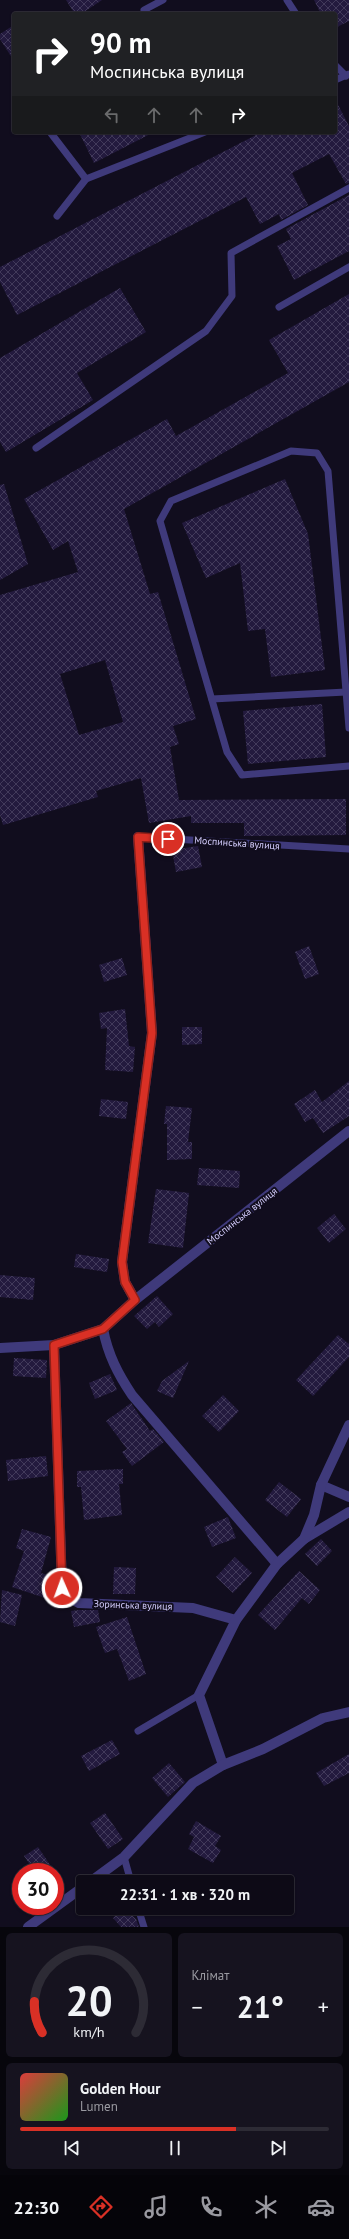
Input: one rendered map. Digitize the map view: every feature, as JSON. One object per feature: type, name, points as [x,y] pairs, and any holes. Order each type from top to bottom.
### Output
[{"type":"street","name":"Моспинська вулиця","points":[[135,1300],[125,1282],[122,1262],[152,1033],[138,837]]},
{"type":"street","name":"Моспинська вулиця","points":[[0,1348],[54,1345],[103,1329],[135,1300],[349,1131]]},
{"type":"street","points":[[103,1329],[106,1347],[116,1371],[132,1395],[277,1564]]},
{"type":"street","name":"Зоринська вулиця","points":[[54,1345],[62,1588],[68,1597],[79,1603],[193,1608],[236,1620]]},
{"type":"street","points":[[304,1540],[314,1515],[321,1486],[349,1425]]},
{"type":"street","points":[[321,1486],[349,1497]]},
{"type":"street","points":[[223,1765],[199,1695],[236,1620],[277,1564],[304,1540],[349,1512]]},
{"type":"street","points":[[100,1875],[124,1857],[193,1783],[223,1765],[263,1749],[323,1718],[349,1712]]},
{"type":"street","points":[[28,1927],[76,1892]]},
{"type":"lane","points":[[144,10],[163,0]]},
{"type":"lane","points":[[287,0],[295,12]]},
{"type":"lane","points":[[337,67],[347,75],[337,79]]},
{"type":"lane","points":[[52,134],[86,179]]},
{"type":"lane","points":[[58,216],[86,179],[200,134]]},
{"type":"lane","points":[[36,448],[206,331],[232,296],[231,253],[349,188]]},
{"type":"lane","points":[[279,307],[349,267]]},
{"type":"lane","points":[[349,728],[328,471],[317,453],[291,451],[171,501],[160,521],[227,752],[242,775],[349,766]]},
{"type":"lane","points":[[212,699],[346,692]]},
{"type":"lane","name":"Моспинська вулиця","points":[[138,837],[349,849]]},
{"type":"lane","points":[[138,1731],[199,1695]]},
{"type":"lane","points":[[124,1857],[129,1875]]},
{"type":"lane","points":[[140,1915],[144,1927]]},
{"type":"building","points":[[66,0],[102,0],[84,12],[74,12]]},
{"type":"building","points":[[314,0],[349,0],[349,21],[337,27],[337,12],[320,12]]},
{"type":"building","points":[[12,26],[12,58],[0,39],[0,34]]},
{"type":"building","points":[[337,103],[349,126],[349,183],[346,184],[329,154],[292,173],[308,205],[281,220],[279,214],[260,224],[246,197],[17,315],[0,282],[0,267],[258,134],[337,134]]},
{"type":"building","points":[[80,134],[150,134],[94,163]]},
{"type":"building","points":[[349,195],[349,251],[294,280],[277,246],[291,239],[286,229]]},
{"type":"building","points":[[120,288],[146,332],[77,373],[93,400],[6,452],[0,442],[0,358]]},
{"type":"building","points":[[349,294],[349,382],[124,509],[150,594],[158,592],[196,719],[173,726],[179,744],[170,747],[179,800],[346,799],[346,835],[244,836],[244,823],[191,823],[191,816],[149,823],[141,778],[96,791],[98,797],[3,825],[0,815],[0,595],[78,572],[68,541],[53,550],[24,499],[167,419],[176,436],[288,373],[269,340]],"holes":[[[105,660],[123,722],[79,735],[60,674]]]},
{"type":"building","points":[[285,479],[308,534],[325,670],[271,677],[265,629],[248,631],[240,563],[206,578],[182,523]]},
{"type":"building","points":[[4,484],[28,564],[0,580],[0,485]]},
{"type":"building","points":[[322,704],[326,757],[248,764],[243,711]]},
{"type":"building","points":[[198,846],[202,867],[176,872],[172,850]]},
{"type":"building","points":[[309,946],[319,974],[305,979],[295,952]]},
{"type":"building","points":[[122,958],[127,975],[104,982],[99,965]]},
{"type":"building","points":[[125,1009],[129,1046],[135,1047],[133,1072],[105,1070],[107,1028],[101,1029],[99,1013]]},
{"type":"building","points":[[182,1027],[202,1027],[202,1044],[182,1045]]},
{"type":"building","points":[[349,1081],[349,1116],[323,1133],[313,1118],[305,1122],[294,1104],[315,1090],[322,1102]]},
{"type":"building","points":[[101,1099],[128,1102],[126,1119],[99,1116]]},
{"type":"building","points":[[166,1106],[192,1108],[188,1142],[192,1142],[192,1159],[167,1160],[167,1124],[164,1124]]},
{"type":"building","points":[[199,1168],[240,1171],[239,1188],[197,1185]]},
{"type":"building","points":[[156,1189],[189,1193],[183,1248],[148,1243]]},
{"type":"building","points":[[334,1214],[346,1229],[329,1243],[317,1228]]},
{"type":"building","points":[[76,1254],[109,1259],[107,1272],[74,1267]]},
{"type":"building","points":[[0,1275],[35,1278],[33,1300],[0,1297]]},
{"type":"building","points":[[157,1296],[173,1314],[159,1327],[155,1322],[147,1329],[134,1316]]},
{"type":"building","points":[[338,1335],[349,1344],[349,1357],[313,1396],[296,1380]]},
{"type":"building","points":[[14,1358],[47,1360],[46,1378],[13,1376]]},
{"type":"building","points":[[189,1361],[173,1398],[157,1391],[162,1381]]},
{"type":"building","points":[[110,1374],[117,1390],[95,1399],[89,1383]]},
{"type":"building","points":[[223,1395],[239,1411],[219,1432],[202,1416]]},
{"type":"building","points":[[131,1403],[150,1431],[153,1429],[164,1442],[132,1466],[122,1452],[127,1449],[106,1421]]},
{"type":"building","points":[[46,1456],[48,1476],[8,1481],[6,1460]]},
{"type":"building","points":[[123,1469],[123,1484],[119,1484],[122,1515],[84,1520],[81,1487],[77,1487],[77,1471]]},
{"type":"building","points":[[279,1482],[301,1499],[287,1517],[265,1500]]},
{"type":"building","points":[[228,1517],[236,1538],[212,1547],[204,1527]]},
{"type":"building","points":[[22,1529],[51,1537],[41,1573],[55,1577],[48,1599],[12,1587],[24,1551],[16,1548]]},
{"type":"building","points":[[321,1539],[332,1551],[317,1566],[305,1554]]},
{"type":"building","points":[[235,1557],[252,1573],[233,1593],[216,1577]]},
{"type":"building","points":[[114,1567],[136,1568],[135,1594],[113,1594]]},
{"type":"building","points":[[299,1571],[320,1590],[309,1604],[302,1598],[275,1630],[258,1615]]},
{"type":"building","points":[[2,1590],[22,1595],[15,1626],[0,1622]]},
{"type":"building","points":[[98,1610],[100,1622],[74,1627],[71,1611]]},
{"type":"building","points":[[127,1617],[146,1674],[129,1681],[117,1649],[105,1653],[96,1627]]},
{"type":"building","points":[[112,1740],[120,1754],[89,1771],[81,1756]]},
{"type":"building","points":[[349,1754],[349,1773],[324,1786],[316,1773]]},
{"type":"building","points":[[169,1763],[185,1782],[168,1797],[152,1778]]},
{"type":"building","points":[[105,1813],[123,1839],[108,1849],[90,1823]]},
{"type":"building","points":[[196,1821],[221,1836],[215,1846],[221,1850],[213,1863],[188,1849],[194,1837],[189,1834]]},
{"type":"building","points":[[38,1847],[49,1863],[29,1863],[24,1856]]},
{"type":"building","points":[[116,1915],[132,1915],[136,1919],[139,1927],[121,1927],[113,1918]]},
{"type":"route","points":[[62,1588],[54,1345],[103,1329],[135,1300],[125,1282],[122,1262],[152,1033],[138,837],[168,839]]}]
